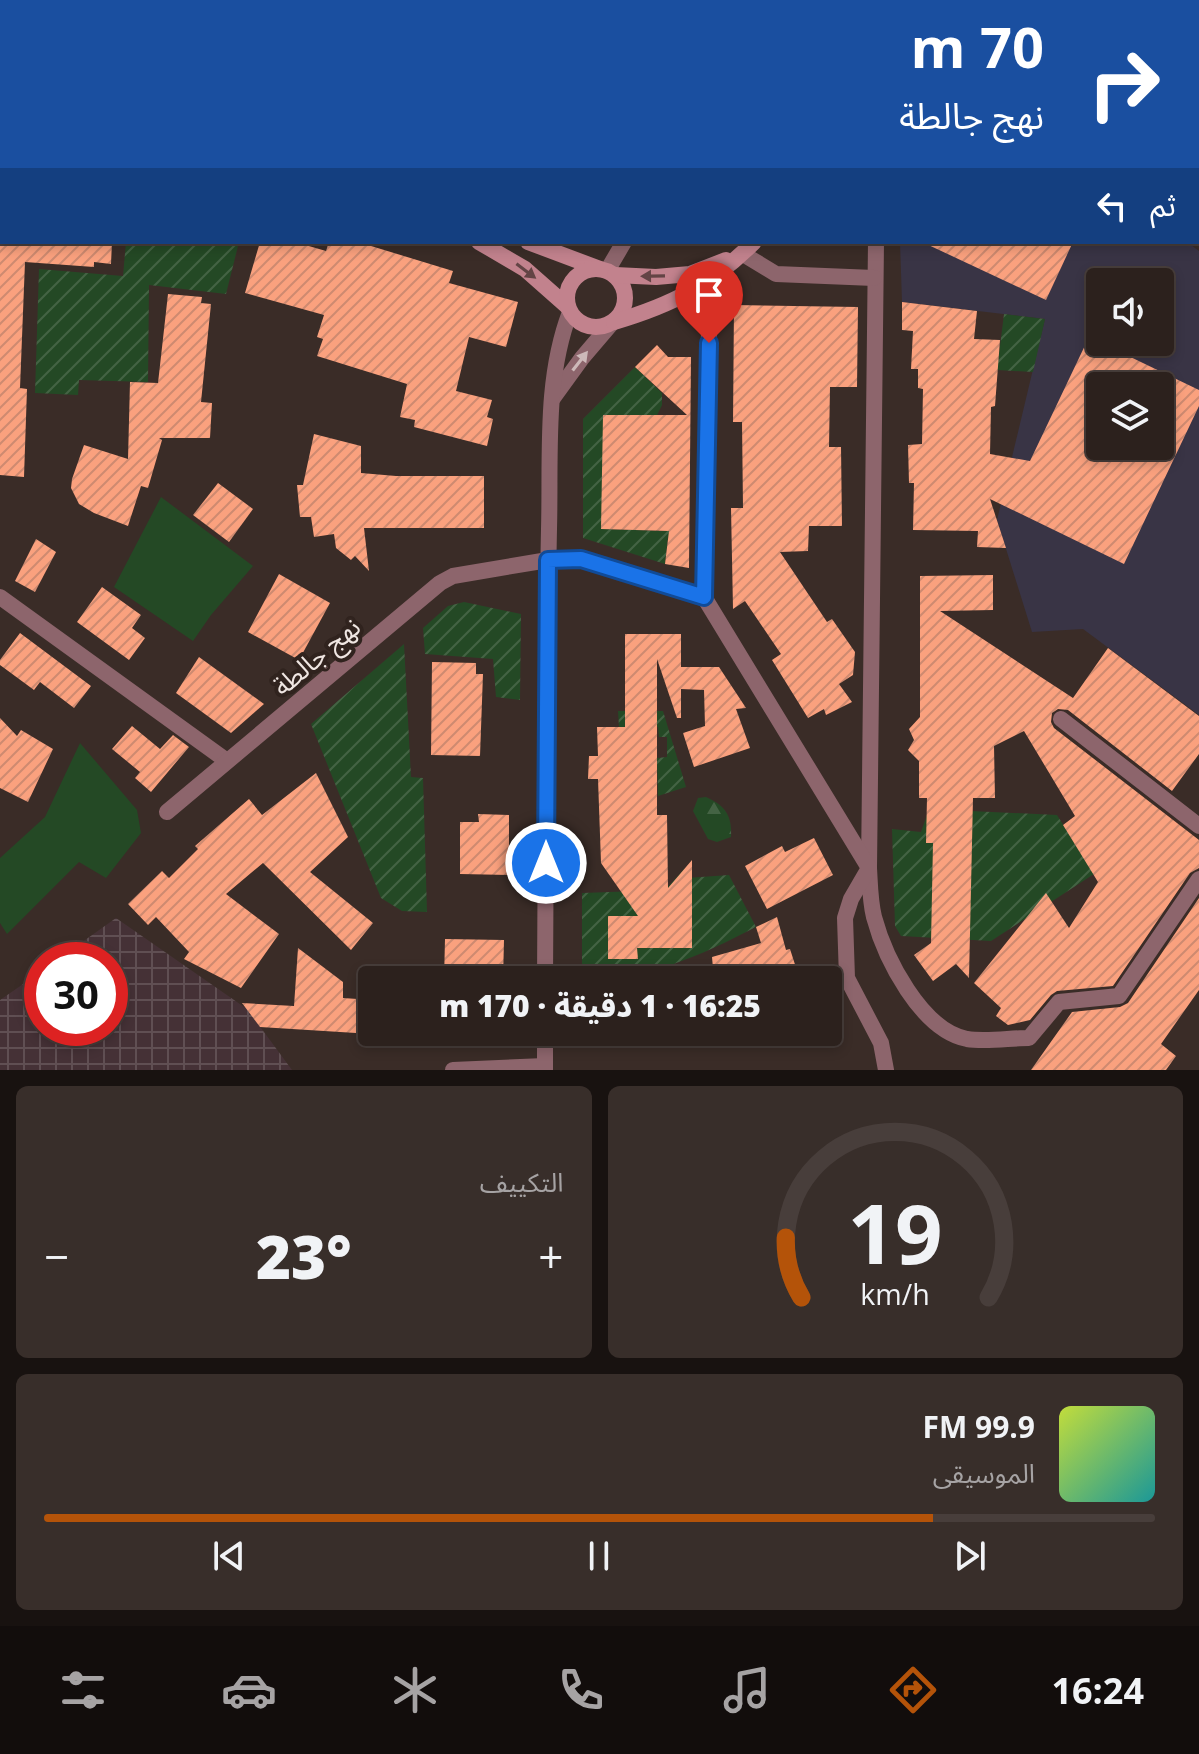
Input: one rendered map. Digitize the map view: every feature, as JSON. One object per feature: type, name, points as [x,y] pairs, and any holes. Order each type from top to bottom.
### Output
[{"type":"main road","points":[[482,244],[525,269],[569,309],[576,320],[593,328],[659,309],[710,279],[748,248]]},
{"type":"main road","points":[[533,244],[608,272],[625,290],[626,299],[625,308],[613,323]]},
{"type":"main road","points":[[569,309],[568,290],[577,276],[585,271],[656,277],[690,274],[748,248]]},
{"type":"street","points":[[608,272],[623,244]]},
{"type":"street","points":[[876,244],[869,868],[873,913],[883,945],[900,976],[929,1016],[947,1031],[968,1039],[1029,1038],[1059,1002],[1119,996],[1199,879]]},
{"type":"street","points":[[748,248],[776,274],[874,278]]},
{"type":"street","points":[[710,279],[704,597],[869,868]]},
{"type":"street","points":[[545,966],[552,400],[559,339],[569,309]]},
{"type":"street","points":[[552,400],[582,358],[613,323]]},
{"type":"street","name":"نهج جالطة","points":[[167,812],[440,583],[453,576],[548,560],[581,559],[704,597]]},
{"type":"street","points":[[0,597],[227,761]]},
{"type":"street","points":[[1061,719],[1199,826]]},
{"type":"street","points":[[869,868],[851,899],[845,918],[847,978],[881,1043],[886,1070]]},
{"type":"street","points":[[453,1070],[545,1068],[545,1046]]},
{"type":"shaded area","points":[[900,244],[1190,244],[1199,251],[1199,715],[1083,629],[1032,632],[997,520],[1045,319],[902,302]]},
{"type":"shaded area","points":[[116,918],[247,1009],[292,1070],[0,1070],[0,1000],[24,983],[24,1046],[128,1046],[128,942],[82,942]]},
{"type":"green space","points":[[126,244],[238,244],[226,294],[149,285],[148,382],[79,380],[78,395],[35,393],[39,269],[123,276]]},
{"type":"green space","points":[[1004,314],[1045,319],[1033,372],[997,370]]},
{"type":"green space","points":[[635,367],[662,393],[662,405],[602,529],[666,531],[667,500],[689,538],[668,537],[665,564],[583,538],[583,419]]},
{"type":"green space","points":[[161,497],[253,566],[193,641],[114,587]]},
{"type":"green space","points":[[464,602],[521,614],[520,700],[496,697],[493,659],[425,654],[423,628],[448,606]]},
{"type":"green space","points":[[404,644],[411,777],[423,778],[427,912],[402,911],[381,898],[311,724]]},
{"type":"green space","points":[[618,711],[663,711],[686,787],[658,796],[657,758],[667,757],[667,737],[659,737],[658,727],[619,727]]},
{"type":"green space","points":[[80,743],[137,810],[141,833],[106,878],[79,862],[7,934],[0,923],[0,858],[45,817]]},
{"type":"green space","points":[[706,797],[726,812],[731,837],[717,842],[708,839],[693,811],[698,798]]},
{"type":"green space","points":[[929,809],[1057,815],[1094,874],[991,941],[901,936],[895,926],[892,829],[921,832]]},
{"type":"green space","points":[[685,868],[687,878],[729,875],[756,927],[714,948],[666,966],[582,966],[582,893],[665,890]]},
{"type":"building","points":[[0,244],[112,244],[111,264],[94,262],[94,267],[25,262],[20,388],[27,389],[24,477],[0,475]]},
{"type":"building","points":[[259,244],[302,244],[326,251],[328,244],[365,244],[453,271],[449,283],[518,302],[506,347],[469,337],[456,391],[492,400],[487,417],[493,419],[487,446],[414,427],[415,420],[400,417],[407,384],[317,356],[323,339],[317,337],[324,315],[245,293]]},
{"type":"building","points":[[926,244],[1072,244],[1046,300]]},
{"type":"building","points":[[168,294],[202,297],[201,303],[211,304],[201,402],[212,403],[210,438],[159,438],[162,440],[148,488],[141,486],[128,526],[79,504],[71,488],[72,479],[84,445],[128,459],[130,382],[158,383]]},
{"type":"building","points":[[902,302],[977,311],[974,339],[1000,340],[995,406],[991,407],[990,454],[1030,461],[1086,343],[1086,356],[1128,356],[1162,372],[1086,372],[1086,460],[1173,460],[1124,564],[990,499],[1006,548],[977,547],[978,531],[913,530],[914,483],[909,483],[908,445],[922,444],[923,389],[918,388],[918,369],[911,369],[913,331],[902,330]]},
{"type":"building","points":[[734,305],[858,307],[857,387],[830,387],[829,447],[841,447],[842,526],[809,526],[808,551],[780,552],[827,622],[832,619],[855,652],[853,675],[839,684],[852,702],[826,715],[824,709],[808,718],[772,660],[781,654],[745,601],[733,609],[731,508],[743,508],[742,422],[733,422]]},
{"type":"building","points":[[657,345],[668,357],[691,357],[689,568],[665,564],[669,531],[601,529],[603,415],[687,415],[635,367]]},
{"type":"building","points":[[1174,378],[1199,390],[1199,406],[1174,459]]},
{"type":"building","points":[[314,434],[361,446],[361,473],[484,476],[484,528],[364,528],[369,571],[355,556],[351,560],[336,548],[334,534],[314,537],[311,517],[300,517],[297,485],[303,485]]},
{"type":"building","points":[[218,483],[253,509],[229,542],[193,515]]},
{"type":"building","points":[[36,539],[56,552],[35,592],[15,581]]},
{"type":"building","points":[[279,574],[330,603],[299,660],[248,632]]},
{"type":"building","points":[[993,575],[993,610],[940,611],[1073,698],[1108,648],[1199,716],[1199,754],[1172,791],[1068,710],[1058,709],[1052,713],[1054,728],[1199,840],[1199,868],[1190,873],[1113,986],[1057,991],[1030,1020],[1008,1025],[996,1016],[1001,1008],[974,983],[1046,893],[1069,928],[1098,882],[1063,825],[1075,816],[1024,731],[994,746],[995,798],[973,798],[969,978],[956,964],[933,981],[914,955],[931,943],[933,843],[926,843],[927,798],[919,798],[919,761],[908,750],[914,740],[909,729],[920,717],[920,576]]},
{"type":"building","points":[[102,587],[141,615],[132,628],[145,638],[129,660],[77,622]]},
{"type":"building","points":[[20,633],[91,686],[74,708],[40,682],[34,690],[0,665],[0,660]]},
{"type":"building","points":[[625,634],[681,634],[681,667],[719,667],[746,708],[736,709],[750,748],[694,767],[683,733],[705,726],[704,690],[681,689],[681,718],[677,718],[657,659],[657,815],[667,815],[668,888],[692,860],[692,948],[637,948],[638,959],[608,959],[608,916],[638,916],[601,863],[598,779],[588,779],[589,756],[598,756],[597,727],[625,727]]},
{"type":"building","points":[[199,657],[264,704],[231,733],[176,693]]},
{"type":"building","points":[[432,662],[476,663],[476,674],[483,674],[480,756],[431,755]]},
{"type":"building","points":[[0,718],[17,736],[21,730],[53,749],[28,802],[0,788]]},
{"type":"building","points":[[132,726],[160,749],[173,735],[189,747],[151,792],[135,778],[140,772],[112,749]]},
{"type":"building","points":[[316,773],[348,837],[310,872],[373,923],[351,950],[263,863],[226,894],[279,934],[241,988],[184,959],[189,952],[156,917],[148,925],[128,904],[162,871],[169,878],[198,849],[195,846],[249,799],[262,815]]},
{"type":"building","points":[[478,814],[509,815],[509,875],[460,874],[460,822],[479,822]]},
{"type":"building","points":[[814,838],[833,875],[767,909],[745,866],[782,846],[785,852]]},
{"type":"building","points":[[1199,898],[1199,990],[1161,1044],[1176,1056],[1166,1070],[1031,1070],[1072,1012],[1120,1007],[1128,1003]]},
{"type":"building","points":[[777,917],[786,950],[790,949],[795,966],[713,966],[712,957],[761,943],[756,927]]},
{"type":"building","points":[[445,939],[504,940],[503,966],[444,966]]},
{"type":"building","points":[[298,948],[343,982],[343,998],[358,999],[358,1033],[260,1027],[242,1003],[294,1006]]},
{"type":"route","points":[[546,863],[548,560],[581,559],[704,597],[709,343]]}]
